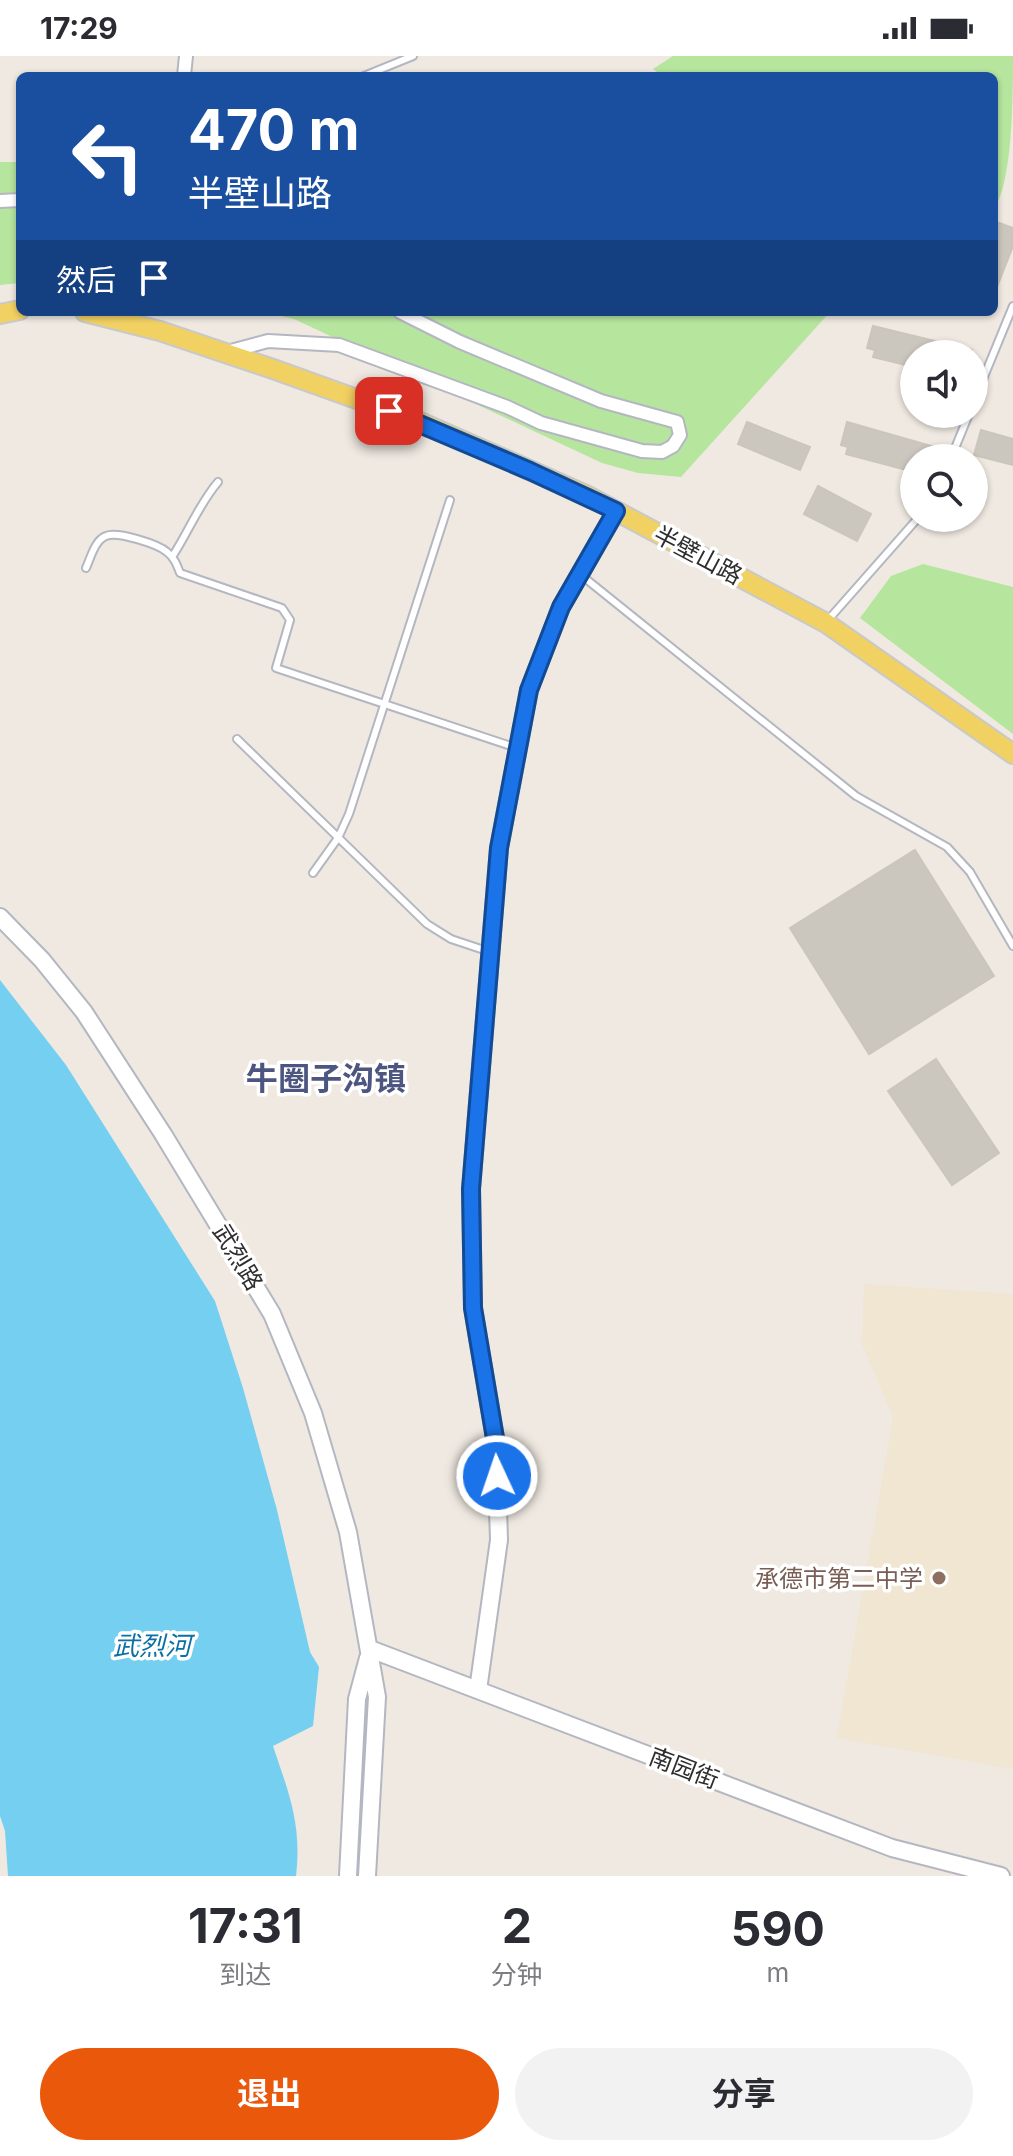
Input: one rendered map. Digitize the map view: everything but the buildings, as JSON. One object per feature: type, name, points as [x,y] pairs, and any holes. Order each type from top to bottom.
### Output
[{"type":"main road","name":"半壁山路","points":[[101,316],[160,331],[418,421],[586,495],[826,623],[1013,754]]},
{"type":"street","points":[[224,353],[268,341],[339,345],[507,407],[541,423],[642,451],[662,452],[673,446],[680,435],[677,422],[601,401],[460,342],[408,316]]},
{"type":"street","points":[[478,1690],[499,1540],[496,1444],[473,1308],[471,1189],[499,848],[529,690],[561,607],[616,511]]},
{"type":"street","name":"武烈路","points":[[0,917],[42,960],[84,1012],[163,1134],[272,1314],[313,1413],[348,1532],[377,1697],[367,1876]]},
{"type":"street","name":"武烈路","points":[[348,1876],[357,1699],[370,1649]]},
{"type":"street","name":"南园街","points":[[370,1649],[892,1848],[1001,1876]]},
{"type":"lane","points":[[374,72],[413,56]]},
{"type":"lane","points":[[988,367],[1013,306]]},
{"type":"lane","points":[[172,557],[208,493],[218,482]]},
{"type":"lane","points":[[313,873],[338,838],[349,814],[450,500]]},
{"type":"lane","points":[[826,623],[906,532]]},
{"type":"lane","points":[[86,568],[98,541],[116,533],[164,549],[180,573],[287,612],[290,620],[276,668],[517,748]]},
{"type":"lane","points":[[580,574],[856,796],[947,847],[970,872],[1013,946]]},
{"type":"lane","points":[[237,739],[427,924],[451,939],[491,952]]},
{"type":"shaded area","name":"承德市第二中学","points":[[864,1284],[1013,1294],[1013,1769],[837,1738],[893,1417],[862,1344]]},
{"type":"green space","points":[[673,56],[1013,56],[1011,137],[1000,196],[998,200],[998,72],[657,72],[653,69]]},
{"type":"green space","points":[[0,162],[16,162],[16,283],[0,285]]},
{"type":"green space","points":[[282,316],[826,316],[681,477],[638,473],[602,463],[294,319]]},
{"type":"green space","points":[[923,564],[1013,587],[1013,734],[860,618],[891,576]]},
{"type":"water","name":"武烈河","points":[[0,980],[66,1065],[215,1301],[277,1510],[310,1652],[319,1667],[313,1726],[273,1746],[296,1825],[296,1876],[8,1876],[5,1831],[0,1816]]},
{"type":"place","name":"承德市第二中学","points":[[939,1578]]},
{"type":"district","name":"牛圈子沟镇","points":[[326,1078]]},
{"type":"route","points":[[389,411],[586,495],[616,511],[561,607],[529,690],[499,848],[471,1189],[473,1308],[496,1444],[497,1476]]}]
